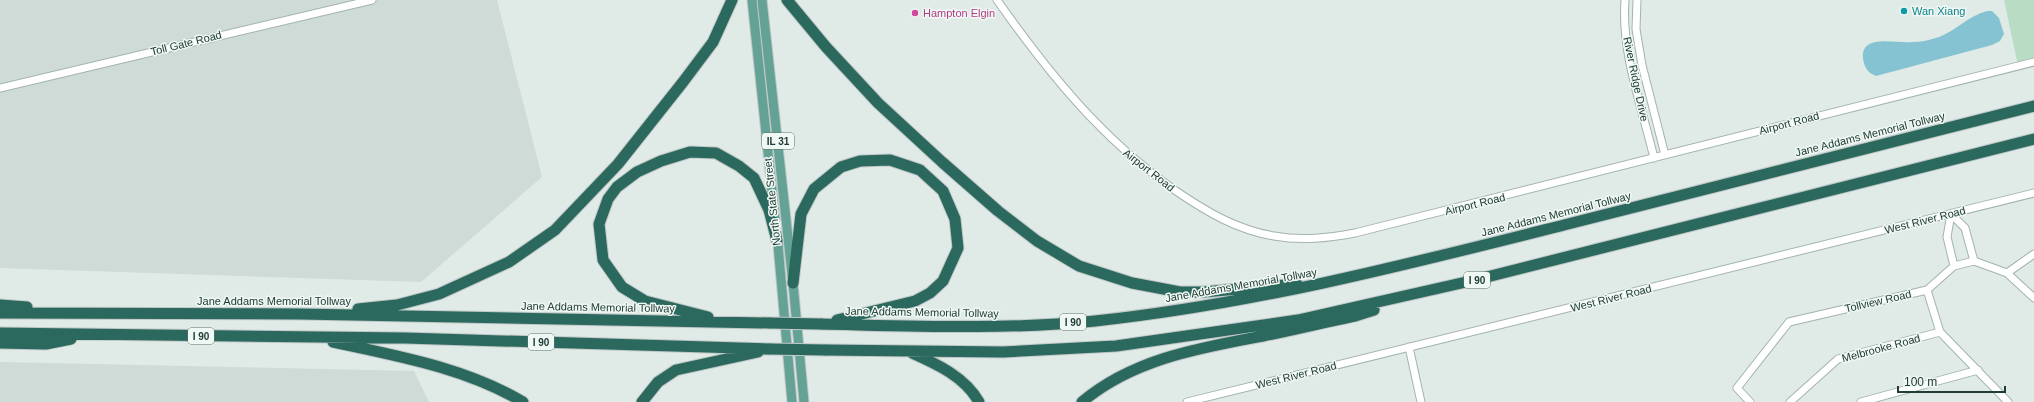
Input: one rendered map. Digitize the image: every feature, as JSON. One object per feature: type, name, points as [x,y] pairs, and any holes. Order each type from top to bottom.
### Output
[{"type":"highway","points":[[300,314],[397,305],[439,294],[509,262],[554,230],[618,164],[709,48],[732,0]]},
{"type":"highway","points":[[787,0],[826,47],[878,103],[942,162],[998,212],[1037,241],[1079,266],[1132,283],[1180,292],[1203,292],[1298,284],[1322,284]]},
{"type":"highway","name":"Jane Addams Memorial Tollway","points":[[0,313],[300,314],[977,328],[1093,321],[1230,302],[1322,284],[1436,257],[2034,106]]},
{"type":"highway","name":"I 90","points":[[0,333],[405,338],[770,349],[908,351],[1002,352],[1116,346],[1298,320],[1426,292],[2034,138]]},
{"type":"highway","points":[[730,322],[645,301],[622,286],[603,260],[600,241],[600,224],[608,199],[617,187],[637,172],[661,161],[690,152],[716,153],[740,166],[754,178],[769,210],[777,241]]},
{"type":"highway","points":[[793,283],[801,214],[814,189],[841,167],[860,161],[890,160],[920,170],[943,191],[955,219],[958,248],[943,281],[930,293],[915,301],[821,324]]},
{"type":"highway","points":[[1082,402],[1100,387],[1143,364],[1205,347],[1355,316],[1426,292]]},
{"type":"highway","points":[[0,305],[119,314]]},
{"type":"highway","points":[[0,344],[46,344],[91,335]]},
{"type":"highway","points":[[311,338],[442,367],[504,390],[523,402]]},
{"type":"highway","points":[[642,402],[658,382],[676,370],[736,358],[770,349]]},
{"type":"highway","points":[[908,351],[934,363],[959,379],[979,402]]},
{"type":"main road","name":"North State Street","points":[[752,0],[792,402]]},
{"type":"main road","name":"North State Street","points":[[762,0],[793,283],[804,402]]},
{"type":"street","name":"Toll Gate Road","points":[[0,86],[350,3],[372,0]]},
{"type":"street","name":"Airport Road","points":[[997,0],[1053,77],[1090,118],[1120,147],[1159,179],[1204,210],[1228,223],[1250,231],[1298,239],[1319,239],[1356,233],[2034,62]]},
{"type":"street","name":"River Ridge Drive","points":[[1625,0],[1624,14],[1629,54],[1654,158]]},
{"type":"street","name":"River Ridge Drive","points":[[1637,0],[1636,29],[1642,66],[1665,155]]},
{"type":"street","name":"West River Road","points":[[1187,402],[2034,193]]},
{"type":"street","points":[[1951,214],[1965,228],[1974,261],[2007,273],[2034,298]]},
{"type":"street","points":[[1951,214],[1947,237],[1954,266]]},
{"type":"street","points":[[2007,273],[2034,254]]},
{"type":"street","name":"Tollview Road","points":[[1750,402],[1737,388],[1789,322],[1927,290],[1954,266],[1974,261]]},
{"type":"street","points":[[1927,290],[1940,332],[2008,402]]},
{"type":"street","name":"Melbrooke Road","points":[[1790,402],[1838,359],[1940,332]]},
{"type":"street","points":[[1409,347],[1421,402]]},
{"type":"street","points":[[1861,402],[1978,370]]},
{"type":"shaded area","points":[[0,0],[497,0],[542,177],[421,282],[0,268]]},
{"type":"shaded area","points":[[0,362],[414,371],[429,402],[0,402]]},
{"type":"green space","points":[[2004,0],[2034,0],[2034,62],[2018,66]]},
{"type":"water","points":[[1987,11],[1992,11],[1999,18],[2004,34],[2000,41],[1992,45],[1876,76],[1866,68],[1863,53],[1866,47],[1871,43],[1888,41],[1915,42],[1932,39],[1945,34],[1974,16]]},
{"type":"place","name":"Wan Xiang","points":[[1904,11]]},
{"type":"place","name":"Hampton Elgin","points":[[915,13]]}]
